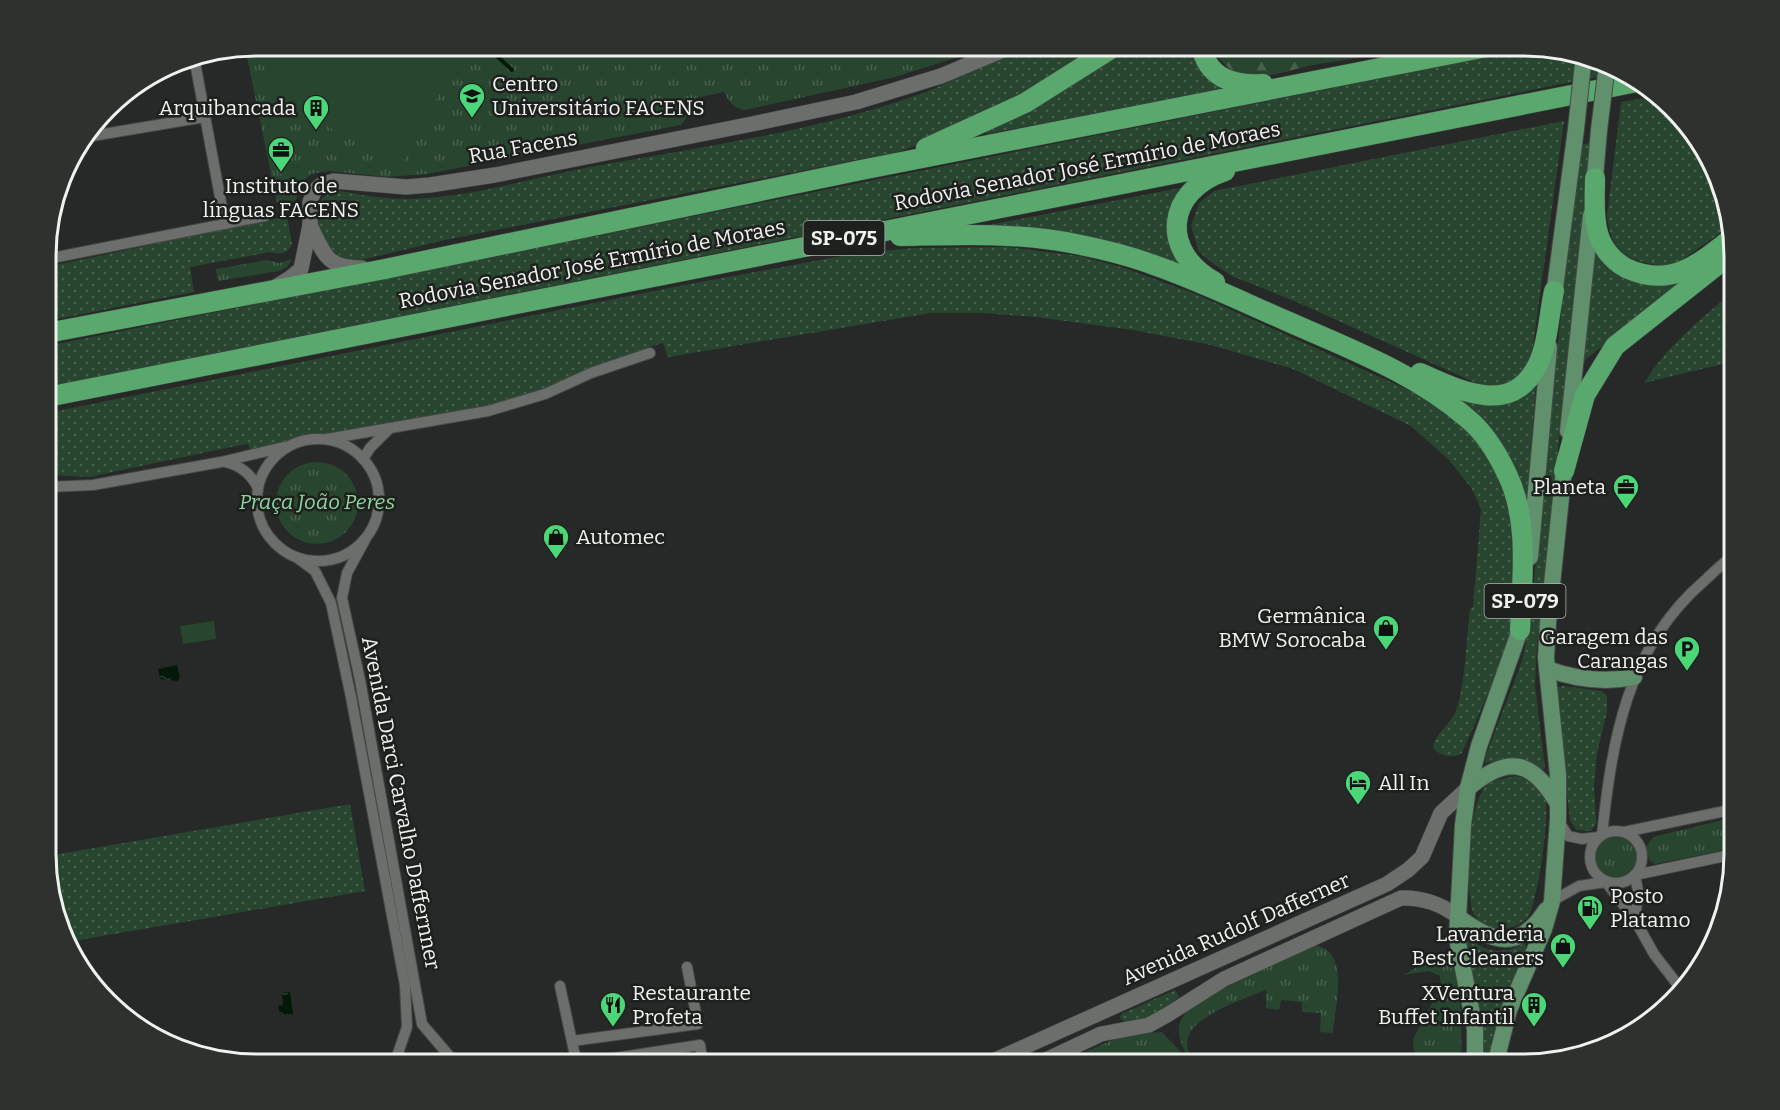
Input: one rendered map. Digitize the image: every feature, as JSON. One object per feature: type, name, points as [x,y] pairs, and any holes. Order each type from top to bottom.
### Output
[{"type":"highway","points":[[861,170],[938,144],[1025,104],[1100,56]]},
{"type":"highway","points":[[1204,56],[1210,68],[1226,80],[1239,85],[1328,79]]},
{"type":"highway","name":"Rodovia Senador José Ermírio de Moraes","points":[[56,331],[385,268],[861,170],[1442,56]]},
{"type":"highway","name":"Rodovia Senador José Ermírio de Moraes","points":[[56,395],[1627,84]]},
{"type":"highway","points":[[1285,153],[1221,172],[1193,189],[1182,202],[1177,219],[1180,247],[1198,271],[1212,281],[1461,391],[1483,396],[1499,396],[1508,393],[1520,387],[1531,376],[1542,352],[1554,291]]},
{"type":"highway","points":[[1595,178],[1595,216],[1598,233],[1605,250],[1621,265],[1642,275],[1664,276],[1684,270],[1703,260],[1724,244]]},
{"type":"highway","points":[[846,237],[991,235],[1075,244],[1150,263],[1356,351],[1426,387],[1469,420],[1492,448],[1507,474],[1521,523],[1523,570],[1520,630]]},
{"type":"highway","points":[[1564,471],[1585,395],[1615,346],[1724,258]]},
{"type":"main road","name":"Rua Facens","points":[[258,293],[281,284],[301,269],[310,225],[310,202],[314,191],[321,185],[334,181],[405,187],[430,185],[746,126],[856,102],[941,76],[989,56]]},
{"type":"main road","name":"SP-079","points":[[1475,1054],[1475,1029],[1470,993],[1457,938],[1460,861],[1468,788],[1479,746],[1520,630],[1527,587],[1554,291],[1583,64]]},
{"type":"main road","name":"SP-079","points":[[1498,1054],[1509,1010],[1544,929],[1552,901],[1558,775],[1547,669],[1548,623],[1605,73]]},
{"type":"main road","points":[[310,225],[322,249],[333,264],[345,268],[385,268]]},
{"type":"main road","points":[[1547,669],[1580,678],[1607,681],[1634,677]]},
{"type":"main road","points":[[1468,788],[1491,771],[1505,766],[1521,767],[1537,774],[1547,785],[1558,812]]},
{"type":"main road","name":"Avenida Rudolf Dafferner","points":[[1008,1054],[1387,884],[1422,857],[1441,813],[1468,788]]},
{"type":"main road","name":"Avenida Rudolf Dafferner","points":[[1058,1054],[1101,1034],[1149,1024],[1224,979],[1401,898],[1416,897],[1447,908],[1458,917]]},
{"type":"main road","points":[[1459,898],[1472,927]]},
{"type":"main road","points":[[1458,917],[1489,937],[1504,940],[1517,938],[1527,933],[1538,922],[1552,901]]},
{"type":"main road","points":[[1175,979],[1184,994],[1179,1007]]},
{"type":"main road","points":[[1117,1005],[1111,1016],[1111,1024],[1115,1028],[1130,1029]]},
{"type":"street","points":[[195,65],[225,224]]},
{"type":"street","points":[[96,135],[205,117]]},
{"type":"street","points":[[56,257],[265,216]]},
{"type":"street","points":[[56,486],[93,485],[221,462],[304,441],[389,429],[488,411],[546,394],[591,373],[650,353]]},
{"type":"street","points":[[363,459],[370,448],[389,429]]},
{"type":"street","points":[[290,446],[275,457],[264,471],[258,488],[257,505],[261,522],[269,536],[281,549],[296,557],[314,561],[333,560],[351,552],[365,540],[374,525],[379,508],[378,490],[373,473],[363,459],[350,449],[335,442],[319,440]]},
{"type":"street","points":[[221,462],[237,465],[252,476],[258,488]]},
{"type":"street","name":"Avenida Darci Carvalho Daffernner","points":[[365,540],[347,573],[342,598],[405,985],[407,1028],[398,1054]]},
{"type":"street","name":"Avenida Darci Carvalho Daffernner","points":[[296,557],[315,571],[331,603],[367,751],[422,1024],[448,1054]]},
{"type":"street","points":[[1677,983],[1654,954],[1635,920],[1606,882],[1594,872],[1590,858],[1594,843],[1600,836],[1616,734],[1634,677],[1653,640],[1685,598],[1724,564]]},
{"type":"street","points":[[1558,812],[1568,836],[1582,839],[1724,810]]},
{"type":"street","points":[[1552,901],[1579,886],[1606,882],[1619,884],[1631,879],[1642,859],[1641,851],[1638,843],[1624,832]]},
{"type":"street","points":[[1635,875],[1724,856]]},
{"type":"street","points":[[1635,875],[1638,891],[1635,920]]},
{"type":"street","points":[[572,1041],[698,1024],[687,967]]},
{"type":"street","points":[[560,986],[575,1054]]},
{"type":"street","points":[[642,1054],[700,1045],[701,1054]]},
{"type":"green space","name":"Centro Universitário FACENS","points":[[247,56],[928,56],[933,65],[895,77],[745,110],[732,104],[724,92],[695,98],[689,114],[681,125],[427,174],[386,177],[329,171],[311,174],[302,182],[295,202],[277,203]]},
{"type":"green space","points":[[278,56],[428,56],[452,69],[401,165],[260,91]]},
{"type":"green space","points":[[928,56],[961,56],[933,65]]},
{"type":"green space","points":[[1004,56],[1078,56],[1028,96],[951,132],[898,152],[445,240],[357,261],[343,257],[332,249],[319,225],[320,202],[327,194],[339,191],[404,199],[445,196],[757,137],[885,106],[926,92]]},
{"type":"green space","points":[[1107,56],[1201,56],[1220,89],[987,134],[986,132]]},
{"type":"green space","points":[[1218,56],[1372,56],[1318,64],[1263,76],[1245,75],[1230,68]]},
{"type":"green space","points":[[1492,56],[1551,57],[1576,62],[1609,75],[56,385],[56,344]]},
{"type":"green space","points":[[1647,98],[1656,105],[1675,124],[1698,155],[1714,191],[1723,231],[1672,267],[1647,263],[1627,256],[1614,241],[1610,230],[1607,216],[1621,102]]},
{"type":"green space","points":[[1564,121],[1532,352],[1526,371],[1515,381],[1491,388],[1476,383],[1299,303],[1232,276],[1199,252],[1191,226],[1199,203],[1214,191]]},
{"type":"green space","points":[[1591,143],[1537,643],[1535,685],[1545,768],[1542,772],[1527,763],[1515,760],[1485,763],[1522,661],[1529,629],[1578,145]]},
{"type":"green space","points":[[1190,186],[1177,200],[1199,279],[963,230]]},
{"type":"green space","points":[[287,216],[292,244],[283,253],[270,252],[190,267],[194,292],[56,319],[56,265]]},
{"type":"green space","points":[[1591,239],[1619,272],[1708,264],[1581,363]]},
{"type":"green space","points":[[1007,247],[1080,256],[1124,268],[1196,294],[1424,397],[1462,422],[1487,454],[1503,486],[1515,530],[1512,631],[1502,662],[1462,753],[1447,756],[1433,748],[1437,737],[1455,714],[1462,684],[1470,609],[1473,607],[1481,509],[1472,489],[1448,459],[1411,426],[1293,369],[1211,345],[1133,330],[1036,317],[982,313],[931,313],[668,357],[663,343],[545,390],[485,408],[250,450],[248,444],[236,446],[89,477],[56,475],[56,411],[684,285],[847,255],[913,248]]},
{"type":"green space","points":[[292,259],[287,267],[279,271],[218,281],[216,269],[267,260],[279,263]]},
{"type":"green space","points":[[1724,300],[1724,364],[1644,383],[1663,357],[1697,322]]},
{"type":"green space","points":[[1537,372],[1526,509],[1444,393],[1478,400]]},
{"type":"green space","name":"Praça João Peres","points":[[309,462],[325,462],[340,469],[351,480],[358,495],[355,519],[346,532],[325,544],[309,544],[294,537],[283,526],[276,511],[276,495],[283,480],[294,469]]},
{"type":"green space","points":[[214,621],[216,639],[183,644],[180,626]]},
{"type":"green space","points":[[1556,687],[1601,691],[1607,696],[1607,712],[1597,753],[1594,786],[1596,823],[1591,831],[1576,830],[1570,820],[1555,693]]},
{"type":"green space","points":[[1516,776],[1532,783],[1544,796],[1546,804],[1545,837],[1532,909],[1528,917],[1511,928],[1495,930],[1479,922],[1471,904],[1469,869],[1472,828],[1475,810],[1486,786],[1496,780]]},
{"type":"green space","points":[[350,804],[365,891],[75,941],[59,894],[56,854]]},
{"type":"green space","points":[[1724,820],[1724,850],[1655,864],[1649,860],[1646,847],[1653,837]]},
{"type":"green space","points":[[1615,836],[1630,842],[1636,857],[1630,872],[1615,878],[1600,872],[1594,857],[1600,842]]},
{"type":"green space","points":[[1464,935],[1479,945],[1493,950],[1508,950],[1525,943],[1527,950],[1493,1054],[1482,1054],[1478,999]]},
{"type":"green space","points":[[1310,945],[1323,948],[1332,955],[1336,965],[1338,993],[1333,1033],[1320,1032],[1321,1013],[1302,1012],[1302,1002],[1281,1000],[1279,1010],[1266,1008],[1266,990],[1222,1008],[1200,1022],[1188,1037],[1189,1054],[1186,1054],[1179,1036],[1180,1023],[1197,1002]]},
{"type":"green space","points":[[1451,949],[1460,989],[1462,1054],[1414,1054],[1413,1039],[1441,987],[1440,976],[1429,971],[1403,975]]},
{"type":"green space","points":[[1175,990],[1179,997],[1151,1017],[1126,1023],[1120,1018],[1121,1014]]},
{"type":"green space","points":[[1162,1032],[1182,1054],[1080,1054],[1127,1034]]},
{"type":"water","points":[[177,665],[180,678],[177,681],[160,679],[158,669]]},
{"type":"water","points":[[290,992],[293,1014],[280,1015],[278,1006],[283,1005],[282,993]]},
{"type":"waterway","points":[[497,56],[512,70]]},
{"type":"place","name":"Centro Universitário FACENS","points":[[472,119]]},
{"type":"place","name":"Arquibancada","points":[[316,131]]},
{"type":"place","name":"Instituto de línguas FACENS","points":[[281,173]]},
{"type":"place","name":"Planeta","points":[[1626,510]]},
{"type":"place","name":"Automec","points":[[556,560]]},
{"type":"place","name":"Germânica BMW Sorocaba","points":[[1386,651]]},
{"type":"place","name":"Garagem das Carangas","points":[[1687,672]]},
{"type":"place","name":"All In","points":[[1358,806]]},
{"type":"place","name":"Posto Platamo","points":[[1590,931]]},
{"type":"place","name":"Lavanderia Best Cleaners","points":[[1563,969]]},
{"type":"place","name":"Restaurante Profeta","points":[[613,1028]]},
{"type":"place","name":"XVentura Buffet Infantil","points":[[1534,1028]]}]
